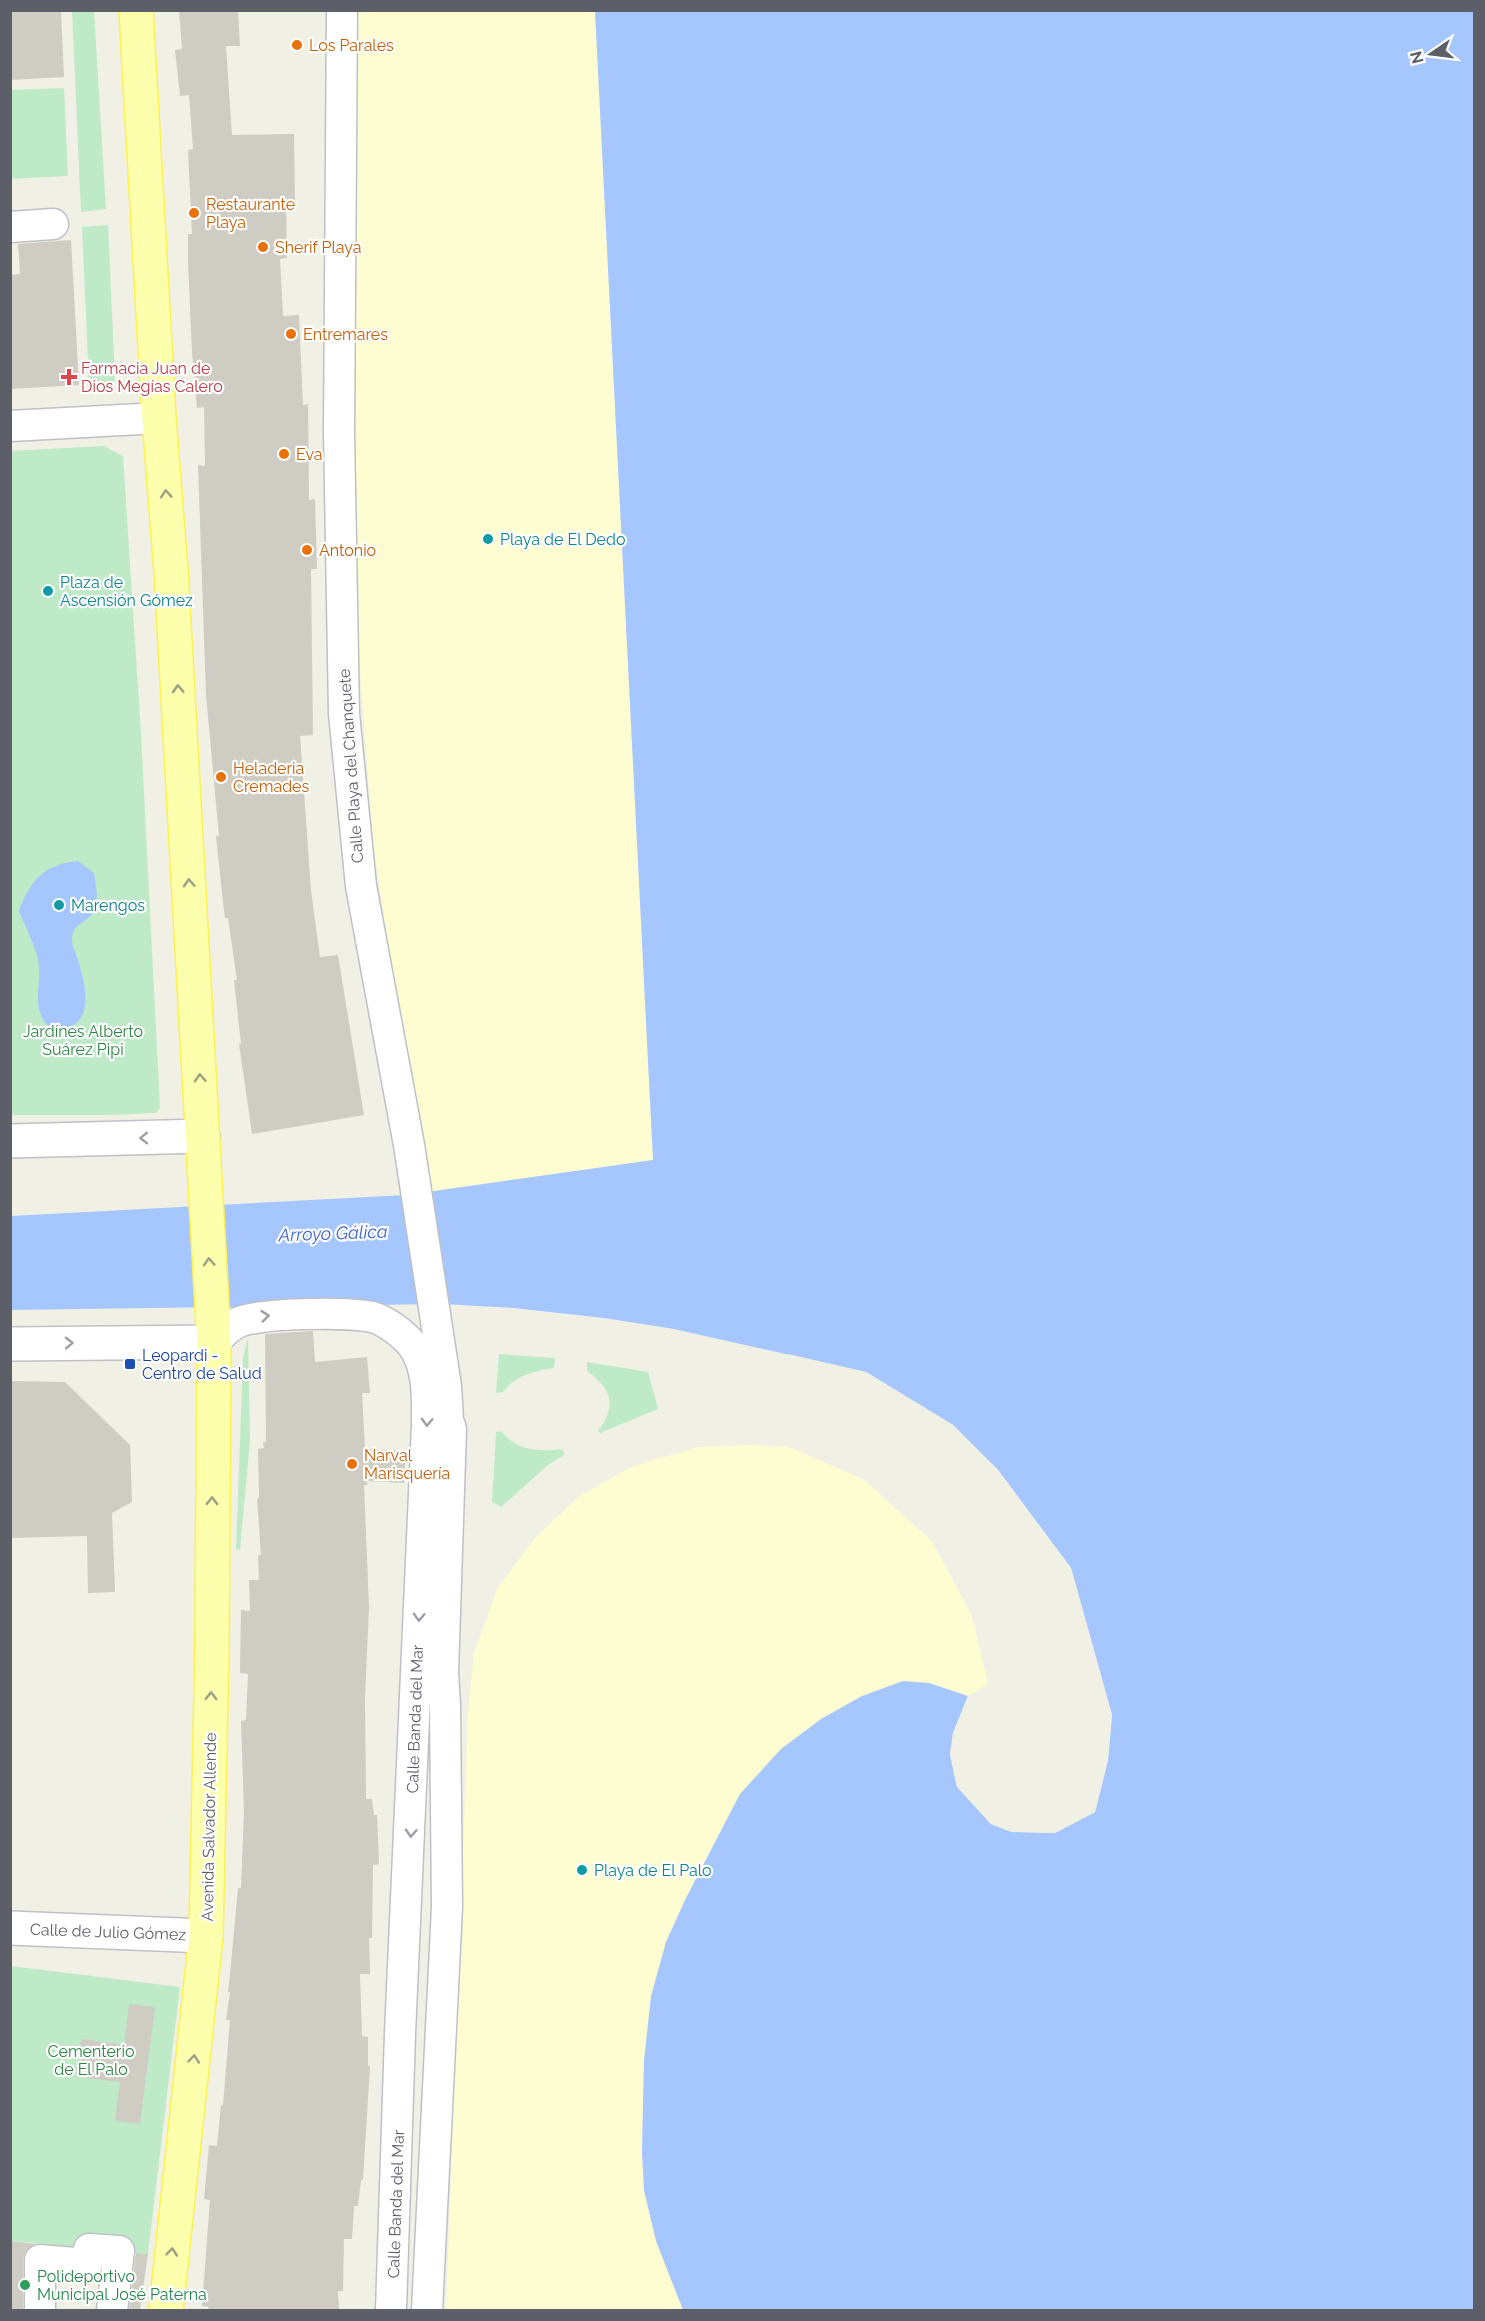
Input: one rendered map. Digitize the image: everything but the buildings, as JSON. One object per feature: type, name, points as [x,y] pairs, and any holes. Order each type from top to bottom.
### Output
[{"type":"main road","name":"Avenida Salvador Allende","points":[[135,10],[159,418],[171,571],[214,1342],[212,1648],[206,1936],[166,2310]]},
{"type":"street","name":"Calle Playa del Chanquete","points":[[342,10],[339,432],[344,714],[358,869],[395,1067],[432,1305]]},
{"type":"street","points":[[10,226],[53,224]]},
{"type":"street","points":[[10,426],[159,418]]},
{"type":"street","points":[[10,1142],[203,1136]]},
{"type":"street","name":"Calle Banda del Mar","points":[[427,2310],[447,1906],[443,1672],[451,1429],[432,1305]]},
{"type":"street","name":"Calle Banda del Mar","points":[[214,1342],[236,1323],[256,1316],[374,1317],[398,1331],[413,1346],[424,1370],[428,1394],[427,1426],[400,2034],[391,2310]]},
{"type":"street","points":[[10,1344],[214,1342]]},
{"type":"street","name":"Calle de Julio Gómez","points":[[10,1928],[206,1936]]},
{"type":"street","points":[[40,2310],[40,2260],[87,2264],[89,2249],[119,2251],[112,2310]]},
{"type":"green space","points":[[72,11],[94,11],[106,209],[81,212]]},
{"type":"green space","points":[[64,88],[68,176],[11,179],[11,90]]},
{"type":"green space","points":[[108,225],[115,381],[89,383],[82,227]]},
{"type":"green space","name":"Jardínes Alberto Suárez Pipi","points":[[104,446],[123,456],[141,734],[160,1108],[156,1113],[11,1115],[11,451]]},
{"type":"green space","points":[[248,1337],[250,1441],[240,1549],[236,1550],[243,1358]]},
{"type":"green space","points":[[499,1354],[555,1358],[554,1368],[526,1375],[513,1382],[503,1392],[496,1393]]},
{"type":"green space","points":[[587,1362],[648,1372],[658,1409],[600,1433],[598,1431],[608,1414],[609,1398],[602,1384],[587,1371]]},
{"type":"green space","points":[[501,1431],[514,1443],[528,1449],[562,1449],[565,1454],[548,1465],[501,1507],[492,1502],[496,1432]]},
{"type":"green space","name":"Cementerio de El Palo","points":[[11,1966],[180,1987],[148,2254],[11,2241]]},
{"type":"sand","name":"Playa de El Dedo","points":[[357,11],[595,11],[653,1160],[425,1192],[373,843],[355,607]]},
{"type":"sand","name":"Playa de El Palo","points":[[747,1445],[789,1447],[863,1479],[932,1541],[972,1616],[988,1684],[968,1696],[929,1683],[862,1696],[821,1719],[781,1749],[740,1794],[686,1898],[666,1942],[644,2061],[642,2152],[644,2190],[656,2241],[683,2310],[446,2310],[468,1713],[474,1653],[498,1587],[535,1538],[578,1497],[631,1467],[698,1447]]},
{"type":"water","name":"Arroyo Gálica","points":[[595,11],[1474,11],[1474,2310],[683,2310],[656,2241],[644,2190],[642,2152],[644,2061],[651,1996],[666,1942],[740,1794],[781,1749],[821,1719],[862,1696],[903,1681],[929,1683],[968,1696],[953,1733],[950,1755],[957,1787],[991,1824],[1012,1832],[1055,1833],[1095,1812],[1108,1760],[1112,1715],[1071,1568],[998,1470],[953,1425],[866,1372],[674,1329],[514,1308],[442,1304],[11,1310],[11,1216],[406,1195],[653,1160]]},
{"type":"water","points":[[78,861],[94,873],[97,894],[92,914],[77,927],[72,937],[84,984],[85,1006],[77,1023],[54,1031],[46,1023],[38,1005],[37,955],[19,911],[28,891],[40,876],[56,866]]},
{"type":"pier","points":[[788,1354],[866,1372],[953,1425],[998,1470],[1071,1568],[1112,1715],[1108,1760],[1095,1812],[1055,1833],[1012,1832],[991,1824],[957,1787],[950,1754],[953,1733],[968,1696],[971,1695],[956,1734],[953,1754],[960,1786],[993,1821],[1013,1829],[1054,1830],[1093,1810],[1105,1760],[1109,1715],[1069,1570],[995,1472],[951,1427],[865,1375],[788,1357]]},
{"type":"place","name":"Los Parales","points":[[297,45]]},
{"type":"place","name":"Restaurante Playa","points":[[194,213]]},
{"type":"place","name":"Sherif Playa","points":[[263,247]]},
{"type":"place","name":"Entremares","points":[[291,334]]},
{"type":"place","name":"Farmacia Juan de Dios Megías Calero","points":[[69,377]]},
{"type":"place","name":"Eva","points":[[284,454]]},
{"type":"place","name":"Playa de El Dedo","points":[[488,539]]},
{"type":"place","name":"Antonio","points":[[307,550]]},
{"type":"place","name":"Plaza de Ascensión Gómez","points":[[48,591]]},
{"type":"place","name":"Heladeria Cremades","points":[[221,777]]},
{"type":"place","name":"Marengos","points":[[59,905]]},
{"type":"place","name":"Leopardi - Centro de Salud","points":[[130,1364]]},
{"type":"place","name":"Narval Marisquería","points":[[352,1464]]},
{"type":"place","name":"Playa de El Palo","points":[[582,1870]]},
{"type":"place","name":"Polideportivo Municipal José Paterna","points":[[25,2285]]}]
